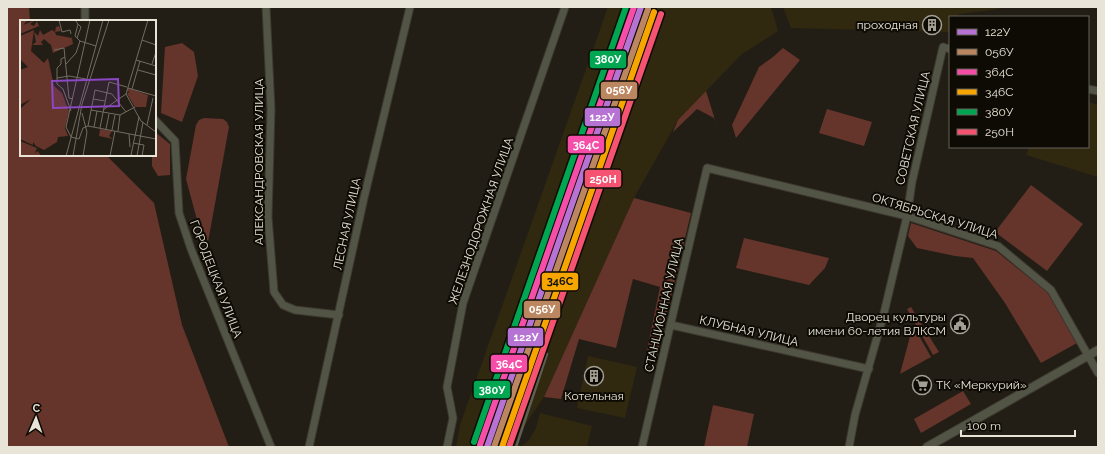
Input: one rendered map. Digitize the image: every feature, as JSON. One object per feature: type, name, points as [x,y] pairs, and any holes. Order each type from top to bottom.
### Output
[{"type":"street","points":[[85,7],[85,20]]},
{"type":"street","name":"АЛЕКСАНДРОВСКАЯ УЛИЦА","points":[[266,7],[271,109],[268,217],[274,292],[283,305],[295,310],[339,315]]},
{"type":"street","name":"ЛЕСНАЯ УЛИЦА","points":[[309,447],[364,198],[410,7]]},
{"type":"street","name":"ЖЕЛЕЗНОДОРОЖНАЯ УЛИЦА","points":[[447,447],[453,418],[447,387],[463,304],[565,7]]},
{"type":"street","name":"СОВЕТСКАЯ УЛИЦА","points":[[849,447],[855,415],[884,313],[907,216],[912,182],[946,48]]},
{"type":"street","name":"ГОРОДЕЦКАЯ УЛИЦА","points":[[156,121],[175,141],[179,213],[191,249],[271,447]]},
{"type":"street","name":"ОКТЯБРЬСКАЯ УЛИЦА","points":[[707,168],[907,216],[998,246],[1051,290],[1098,373]]},
{"type":"street","name":"СТАНЦИОННАЯ УЛИЦА","points":[[642,447],[707,168]]},
{"type":"street","name":"КЛУБНАЯ УЛИЦА","points":[[671,324],[869,369]]},
{"type":"street","points":[[927,447],[1098,350]]},
{"type":"shaded area","points":[[7,7],[29,7],[30,20],[20,20],[20,156],[107,156],[154,203],[182,325],[229,447],[7,447]]},
{"type":"shaded area","points":[[608,7],[771,7],[778,31],[742,54],[678,120],[634,198],[544,397],[513,442],[522,446],[529,440],[536,428],[540,413],[592,426],[587,447],[456,447],[460,425]]},
{"type":"shaded area","points":[[783,7],[1005,7],[959,14],[958,16],[949,16],[949,32],[791,28]]},
{"type":"shaded area","points":[[182,43],[194,52],[198,76],[182,122],[161,113],[165,47]]},
{"type":"shaded area","points":[[783,48],[800,60],[736,138],[732,125],[759,67]]},
{"type":"shaded area","points":[[706,91],[716,123],[714,118],[697,109],[673,132],[678,120]]},
{"type":"shaded area","points":[[1089,102],[1098,105],[1098,177],[1026,155],[1029,148],[1089,148]]},
{"type":"shaded area","points":[[827,109],[872,122],[864,146],[819,133]]},
{"type":"shaded area","points":[[204,118],[223,119],[227,122],[229,127],[208,242],[197,220],[186,179],[196,125],[199,120]]},
{"type":"shaded area","points":[[156,133],[170,144],[170,175],[158,176],[152,166],[152,156],[156,156]]},
{"type":"shaded area","points":[[1031,185],[1083,224],[1047,271],[995,232]]},
{"type":"shaded area","points":[[634,198],[691,213],[658,351],[647,350],[660,287],[633,279],[616,348],[579,339],[561,399],[544,397]]},
{"type":"shaded area","points":[[911,223],[996,251],[1047,292],[1077,343],[1041,363],[1005,303],[973,258],[917,248],[908,236]]},
{"type":"shaded area","points":[[744,238],[829,258],[825,268],[809,285],[736,268]]},
{"type":"shaded area","points":[[911,307],[939,352],[933,355],[907,309]]},
{"type":"shaded area","points":[[913,325],[931,357],[900,374]]},
{"type":"shaded area","points":[[588,356],[637,367],[625,418],[577,408]]},
{"type":"shaded area","points":[[963,391],[971,404],[921,433],[914,419]]},
{"type":"shaded area","points":[[713,405],[754,414],[747,447],[704,447]]},
{"type":"railway","points":[[516,447],[547,354]]},
{"type":"transit line","name":"380У","points":[[474,442],[626,7]]},
{"type":"transit line","name":"364С","points":[[480,445],[634,7]]},
{"type":"transit line","name":"122У","points":[[487,447],[641,7]]},
{"type":"transit line","name":"056У","points":[[494,447],[648,9]]},
{"type":"transit line","name":"346С","points":[[502,447],[654,12]]},
{"type":"transit line","name":"250Н","points":[[509,447],[661,14]]},
{"type":"place","name":"проходная","points":[[932,25]]},
{"type":"place","name":"Дворец культуры имени 60-летия ВЛКСМ","points":[[960,324]]},
{"type":"place","name":"Котельная","points":[[594,376]]},
{"type":"place","name":"ТК «Меркурий»","points":[[922,385]]}]
